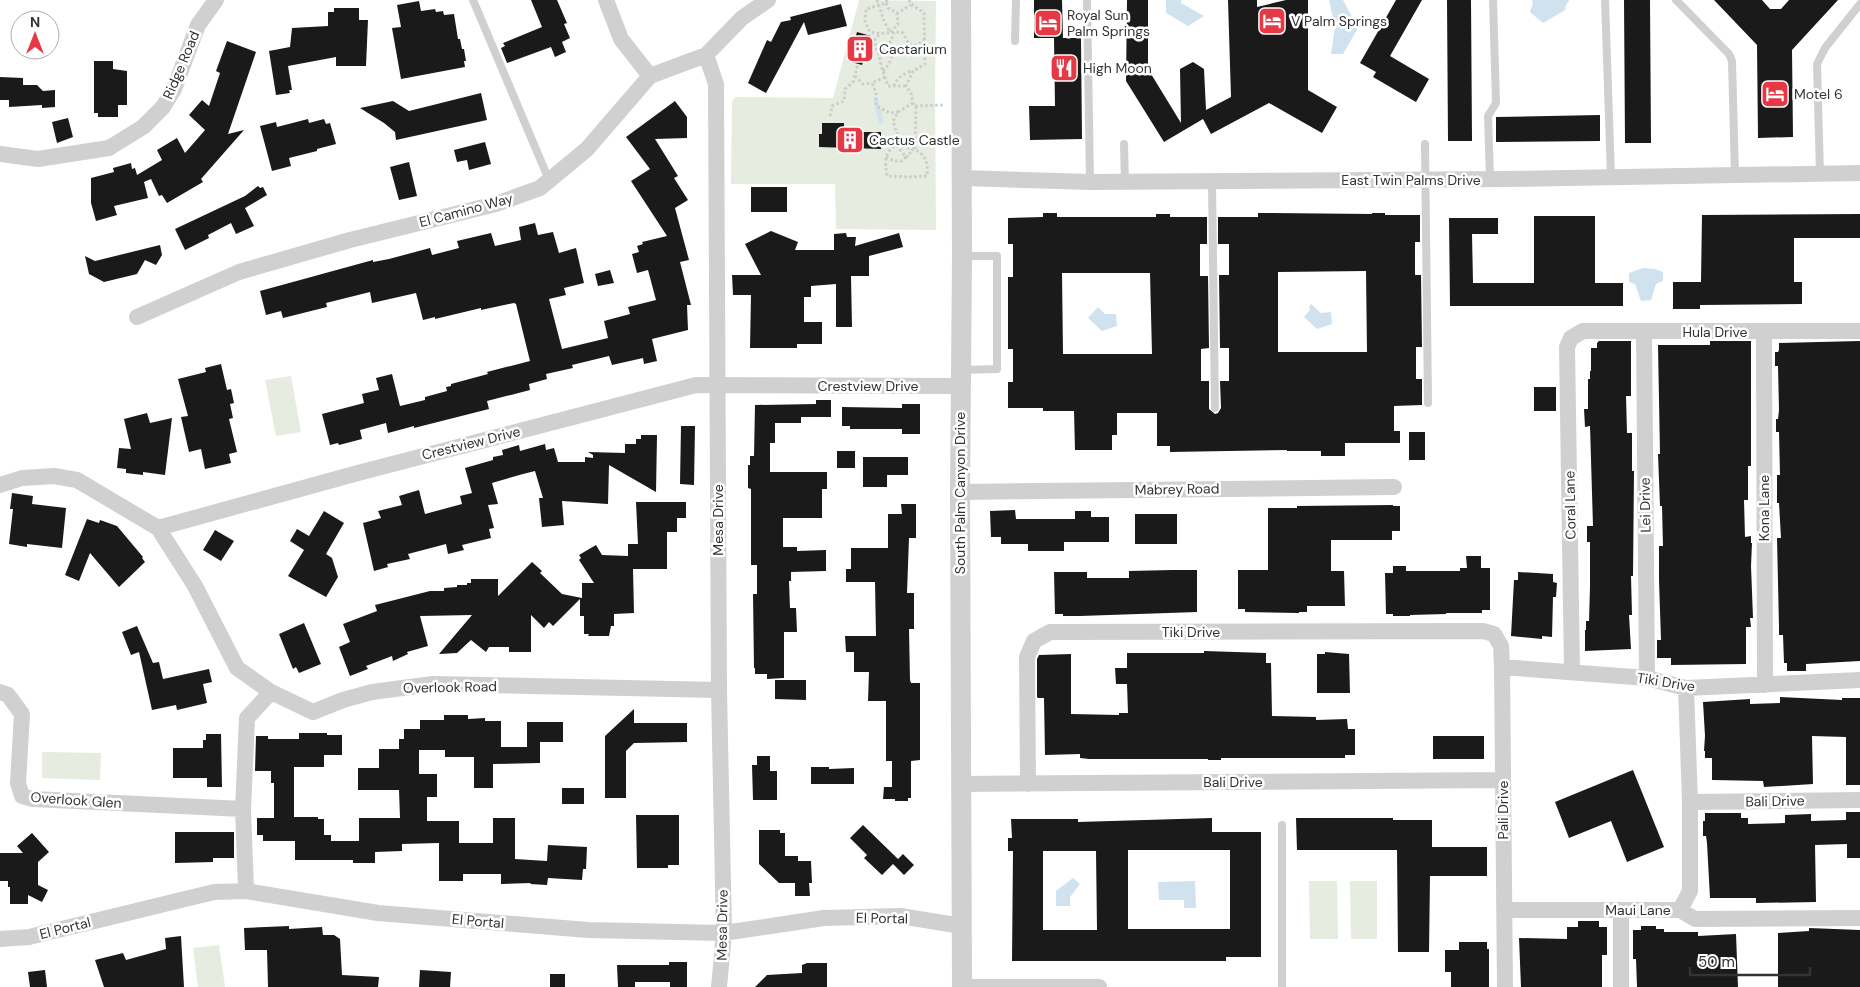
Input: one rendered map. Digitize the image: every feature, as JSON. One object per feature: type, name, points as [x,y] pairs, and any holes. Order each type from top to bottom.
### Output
[{"type":"street","name":"Ridge Road","points":[[0,154],[38,159],[109,148],[143,127],[163,107],[174,89],[198,25],[216,0]]},
{"type":"street","points":[[606,0],[621,39],[650,76]]},
{"type":"street","name":"El Camino Way","points":[[137,317],[238,272],[350,240],[496,204],[540,188],[587,149],[650,76],[706,54],[742,18],[768,0]]},
{"type":"street","name":"South Palm Canyon Drive","points":[[961,0],[962,987]]},
{"type":"street","name":"Mesa Drive","points":[[706,54],[716,84],[719,690],[724,933],[719,987]]},
{"type":"street","name":"East Twin Palms Drive","points":[[962,178],[1090,182],[1427,180],[1860,173]]},
{"type":"street","name":"Hula Drive","points":[[1571,338],[1583,331],[1860,331]]},
{"type":"street","name":"Kona Lane","points":[[1764,331],[1765,686]]},
{"type":"street","name":"Lei Drive","points":[[1644,332],[1647,678]]},
{"type":"street","name":"Coral Lane","points":[[1571,338],[1567,347],[1572,672]]},
{"type":"street","name":"Crestview Drive","points":[[158,528],[358,473],[696,385],[961,378]]},
{"type":"street","points":[[0,485],[22,478],[54,476],[77,480],[158,528]]},
{"type":"street","name":"Mabrey Road","points":[[960,492],[1394,487]]},
{"type":"street","name":"Overlook Road","points":[[158,528],[195,586],[237,668],[271,692],[313,712],[343,700],[372,692],[433,684],[719,690]]},
{"type":"street","name":"Tiki Drive","points":[[1028,784],[1027,657],[1034,641],[1050,632],[1483,631],[1494,634]]},
{"type":"street","name":"Pali Drive","points":[[1494,634],[1501,646],[1502,666],[1505,987]]},
{"type":"street","name":"Tiki Drive","points":[[1502,666],[1647,678],[1686,688],[1765,686],[1860,680]]},
{"type":"street","points":[[1680,910],[1690,891],[1690,802],[1686,688]]},
{"type":"street","name":"Overlook Glen","points":[[0,692],[8,695],[22,714],[18,782],[22,796],[33,799],[243,809]]},
{"type":"street","points":[[246,891],[243,809],[247,718],[271,692]]},
{"type":"street","name":"Bali Drive","points":[[962,784],[1503,780]]},
{"type":"street","name":"Bali Drive","points":[[1690,802],[1860,800]]},
{"type":"street","name":"El Portal","points":[[0,939],[29,937],[214,892],[246,891],[378,913],[588,930],[724,933],[824,918],[900,916],[962,926]]},
{"type":"street","name":"Maui Lane","points":[[1504,910],[1680,910],[1695,919],[1860,918]]},
{"type":"street","points":[[1621,910],[1622,987]]},
{"type":"street","points":[[962,987],[1099,987]]},
{"type":"lane","points":[[473,0],[549,180]]},
{"type":"lane","points":[[1015,41],[1016,0]]},
{"type":"lane","points":[[1087,0],[1090,182]]},
{"type":"lane","points":[[1490,179],[1488,116],[1496,103],[1493,0]]},
{"type":"lane","points":[[1605,0],[1611,177]]},
{"type":"lane","points":[[1676,0],[1729,54],[1732,61],[1735,176]]},
{"type":"lane","points":[[1820,174],[1817,64],[1825,48],[1860,4]]},
{"type":"lane","points":[[1124,144],[1125,181]]},
{"type":"lane","points":[[1425,144],[1427,180],[1428,403]]},
{"type":"lane","points":[[1212,181],[1215,408]]},
{"type":"lane","points":[[961,378],[997,369],[997,256],[962,256]]},
{"type":"lane","points":[[1282,825],[1282,987]]},
{"type":"path","points":[[876,0],[884,21],[892,32]]},
{"type":"path","points":[[894,86],[906,72],[913,71],[925,64],[924,12],[911,4],[910,0]]},
{"type":"path","points":[[897,13],[888,8],[886,2],[866,9],[865,22],[870,32],[879,35],[902,32],[910,45],[917,45],[924,40]]},
{"type":"path","points":[[897,13],[911,4]]},
{"type":"path","points":[[879,54],[888,46],[892,32],[898,24],[897,13]]},
{"type":"path","points":[[879,35],[875,39],[875,46],[888,86],[906,86]]},
{"type":"path","points":[[883,71],[888,66],[897,48],[909,43]]},
{"type":"path","points":[[888,46],[894,52]]},
{"type":"path","points":[[830,116],[832,106],[844,101],[845,89],[853,82],[858,64]]},
{"type":"path","points":[[906,86],[913,71]]},
{"type":"path","points":[[855,76],[863,84],[872,83],[885,77]]},
{"type":"path","points":[[872,83],[876,92],[876,106],[890,113],[898,112],[914,104],[961,104]]},
{"type":"path","points":[[906,86],[911,93],[914,104],[915,150]]},
{"type":"path","points":[[896,145],[921,153],[928,164],[927,176],[887,176],[885,162],[888,151],[896,145],[898,136],[893,121],[898,112]]},
{"type":"path","points":[[896,145],[906,158]]},
{"type":"path","points":[[886,157],[894,161],[902,161],[910,154],[910,149]]},
{"type":"shaded area","points":[[859,0],[936,1],[936,230],[836,229],[835,184],[731,184],[732,102],[735,97],[833,98]]},
{"type":"shaded area","points":[[291,376],[301,432],[276,436],[265,380]]},
{"type":"shaded area","points":[[42,752],[101,753],[100,780],[42,778]]},
{"type":"shaded area","points":[[1309,881],[1337,881],[1338,939],[1310,939]]},
{"type":"shaded area","points":[[1350,881],[1377,881],[1377,939],[1351,939]]},
{"type":"shaded area","points":[[219,945],[225,987],[198,987],[193,948]]},
{"type":"water","points":[[1166,0],[1181,0],[1181,3],[1204,16],[1188,26],[1166,13]]},
{"type":"water","points":[[1329,0],[1343,0],[1358,28],[1343,54],[1331,54],[1335,27]]},
{"type":"water","points":[[1532,0],[1569,1],[1565,10],[1543,23],[1530,12]]},
{"type":"water","points":[[1643,268],[1663,272],[1663,281],[1656,284],[1651,300],[1641,301],[1635,284],[1629,282],[1629,273]]},
{"type":"water","points":[[1311,304],[1321,313],[1331,312],[1332,324],[1317,329],[1304,317],[1310,310]]},
{"type":"water","points":[[1098,307],[1105,314],[1116,314],[1117,326],[1102,331],[1088,318]]},
{"type":"water","points":[[1073,878],[1080,884],[1070,897],[1070,906],[1056,906],[1056,891]]},
{"type":"water","points":[[1195,881],[1196,908],[1184,908],[1184,900],[1159,900],[1158,882]]},
{"type":"building","points":[[531,0],[557,0],[567,23],[564,24],[570,38],[562,42],[566,52],[555,57],[551,47],[507,63],[501,48],[505,46],[503,43],[542,27]]},
{"type":"building","points":[[1034,0],[1062,0],[1063,38],[1081,38],[1082,139],[1030,140],[1029,106],[1055,106],[1054,38],[1034,38]]},
{"type":"building","points":[[1127,0],[1148,0],[1148,69],[1181,123],[1180,69],[1193,62],[1204,69],[1206,110],[1231,97],[1228,0],[1257,0],[1257,7],[1286,0],[1308,0],[1308,90],[1337,107],[1322,133],[1269,103],[1211,134],[1203,119],[1164,142],[1126,81]]},
{"type":"building","points":[[1396,0],[1422,0],[1390,56],[1429,79],[1416,102],[1373,77],[1376,72],[1360,63]]},
{"type":"building","points":[[1447,0],[1471,0],[1472,141],[1448,141]]},
{"type":"building","points":[[1624,0],[1650,0],[1651,143],[1625,143]]},
{"type":"building","name":"Motel 6","points":[[1714,0],[1762,0],[1770,9],[1781,9],[1789,0],[1838,0],[1792,50],[1793,137],[1758,138],[1757,45]]},
{"type":"building","points":[[419,1],[421,11],[435,9],[436,12],[443,11],[444,15],[454,14],[458,39],[460,39],[462,49],[464,49],[465,67],[401,79],[392,28],[401,27],[397,5]]},
{"type":"building","points":[[841,4],[847,26],[808,35],[804,22],[766,93],[748,83],[767,40],[771,42],[781,22],[791,20],[790,17]]},
{"type":"building","points":[[334,8],[359,8],[359,20],[368,20],[366,66],[336,66],[336,57],[288,66],[292,90],[289,90],[290,93],[276,95],[269,51],[290,47],[292,28],[328,26],[328,12],[334,12]]},
{"type":"building","name":"Cactarium","points":[[857,32],[871,36],[862,65],[848,61]]},
{"type":"building","points":[[227,41],[256,52],[228,134],[244,130],[201,179],[203,182],[167,203],[162,195],[159,196],[151,179],[144,182],[148,198],[114,206],[117,215],[96,221],[91,203],[91,178],[114,172],[113,168],[131,163],[132,169],[135,168],[137,175],[162,160],[157,150],[177,138],[185,153],[205,130],[189,115],[202,100],[209,106],[220,73],[216,71]]},
{"type":"building","points":[[94,61],[113,61],[113,69],[127,71],[127,105],[118,105],[118,117],[98,117],[98,113],[94,113]]},
{"type":"building","points":[[0,77],[23,78],[23,85],[37,85],[43,91],[55,90],[55,107],[42,108],[42,105],[9,107],[9,100],[0,100]]},
{"type":"building","points":[[481,93],[487,120],[396,140],[395,132],[360,108],[393,101],[409,111]]},
{"type":"building","points":[[675,101],[687,117],[687,138],[655,139],[678,176],[674,178],[688,200],[675,208],[689,260],[680,262],[691,305],[687,305],[688,330],[652,339],[657,361],[644,364],[643,358],[612,365],[609,356],[572,365],[573,368],[546,374],[547,379],[529,384],[530,390],[487,401],[489,409],[388,433],[386,423],[360,430],[362,439],[339,445],[338,443],[330,445],[322,414],[364,403],[362,394],[379,390],[376,378],[392,374],[400,406],[425,400],[425,397],[447,391],[446,387],[451,386],[451,384],[530,361],[516,304],[481,310],[481,308],[423,320],[416,293],[372,303],[370,292],[326,303],[327,307],[283,318],[281,311],[266,315],[260,291],[373,260],[373,262],[389,259],[430,248],[432,255],[459,248],[457,241],[491,233],[495,246],[521,240],[519,227],[535,223],[538,235],[553,232],[559,253],[576,248],[584,283],[564,288],[566,295],[549,299],[562,349],[608,338],[604,321],[630,314],[628,307],[656,300],[648,270],[637,273],[632,254],[639,252],[637,246],[643,244],[642,242],[667,236],[631,181],[650,169],[626,137]]},
{"type":"building","points":[[1600,115],[1600,141],[1496,142],[1496,117]]},
{"type":"building","points":[[68,118],[73,137],[57,143],[52,122]]},
{"type":"building","points":[[308,119],[309,123],[324,119],[326,124],[330,123],[336,144],[289,158],[291,166],[272,171],[260,126],[276,122],[277,127]]},
{"type":"building","name":"Cactus Castle","points":[[822,123],[844,123],[844,129],[859,129],[859,132],[881,132],[881,149],[819,147],[819,134],[822,134]]},
{"type":"building","points":[[485,142],[491,164],[469,170],[467,160],[457,162],[454,150]]},
{"type":"building","points":[[409,162],[417,196],[399,200],[390,167]]},
{"type":"building","points":[[258,186],[260,188],[263,187],[267,195],[245,208],[254,226],[236,234],[231,223],[208,235],[209,238],[185,250],[175,229],[245,196]]},
{"type":"building","points":[[751,187],[787,187],[787,212],[751,212]]},
{"type":"building","points":[[1043,213],[1057,213],[1057,217],[1156,217],[1156,214],[1170,214],[1170,217],[1207,217],[1207,244],[1200,244],[1200,276],[1208,276],[1209,348],[1201,349],[1201,381],[1209,381],[1209,409],[1215,414],[1221,408],[1220,381],[1229,381],[1229,348],[1220,348],[1219,275],[1229,275],[1229,244],[1218,244],[1218,217],[1258,217],[1258,213],[1385,213],[1385,215],[1420,215],[1420,242],[1415,242],[1415,275],[1421,275],[1422,347],[1416,347],[1416,379],[1422,379],[1422,405],[1394,406],[1394,431],[1400,431],[1400,443],[1345,443],[1345,456],[1321,456],[1321,451],[1287,450],[1170,452],[1170,446],[1157,446],[1157,413],[1117,413],[1117,435],[1112,435],[1112,450],[1075,450],[1074,411],[1043,411],[1043,408],[1008,408],[1008,382],[1013,382],[1013,349],[1008,349],[1008,277],[1013,277],[1013,244],[1008,244],[1008,218],[1043,217]],"holes":[[[1366,271],[1367,352],[1278,352],[1278,272]],[[1062,273],[1150,273],[1152,354],[1063,354]]]},
{"type":"building","points":[[1860,214],[1860,238],[1794,238],[1794,282],[1802,282],[1802,304],[1700,305],[1700,309],[1673,309],[1673,282],[1701,282],[1702,215]]},
{"type":"building","points":[[1534,216],[1595,216],[1595,283],[1623,283],[1623,306],[1450,306],[1449,218],[1498,218],[1498,234],[1472,234],[1473,283],[1534,283]]},
{"type":"building","points":[[771,231],[798,242],[795,250],[834,250],[834,234],[846,233],[847,237],[856,237],[855,246],[899,233],[903,247],[869,256],[869,276],[851,276],[852,327],[836,327],[836,284],[811,286],[811,297],[804,297],[804,322],[822,322],[822,344],[797,344],[797,348],[750,348],[751,295],[733,295],[732,275],[761,275],[745,244]]},
{"type":"building","points":[[160,245],[162,255],[156,265],[145,260],[137,274],[104,282],[89,274],[85,256],[95,261]]},
{"type":"building","points":[[610,270],[614,283],[598,286],[595,274]]},
{"type":"building","points":[[1599,341],[1631,341],[1631,396],[1626,396],[1627,433],[1632,433],[1632,471],[1634,471],[1633,576],[1631,576],[1632,615],[1629,615],[1631,649],[1585,651],[1586,621],[1589,621],[1590,587],[1590,542],[1587,542],[1587,526],[1593,526],[1590,426],[1585,427],[1584,409],[1588,409],[1591,348],[1597,348]]},
{"type":"building","points":[[1710,341],[1751,341],[1751,466],[1748,466],[1748,500],[1744,500],[1745,537],[1751,536],[1752,543],[1753,618],[1750,618],[1751,627],[1746,627],[1746,664],[1671,665],[1671,658],[1657,658],[1657,640],[1661,640],[1659,546],[1663,546],[1658,454],[1660,454],[1658,345],[1710,345]]},
{"type":"building","points":[[1860,341],[1860,661],[1806,664],[1806,671],[1787,671],[1787,663],[1784,663],[1783,635],[1779,635],[1777,538],[1781,538],[1779,503],[1777,503],[1777,475],[1780,475],[1779,432],[1776,432],[1776,419],[1778,419],[1779,410],[1778,366],[1775,366],[1775,352],[1779,350],[1779,343]]},
{"type":"building","points":[[221,364],[227,390],[231,389],[234,403],[230,404],[233,418],[229,419],[237,452],[229,454],[231,463],[205,469],[201,449],[189,452],[181,417],[188,416],[178,379],[206,372],[205,368]]},
{"type":"building","points":[[1534,387],[1556,387],[1556,411],[1534,411]]},
{"type":"building","points":[[816,400],[831,400],[831,417],[801,417],[801,423],[775,423],[775,443],[770,443],[770,472],[827,472],[827,489],[822,489],[822,518],[783,518],[783,547],[797,547],[797,551],[826,550],[826,571],[791,572],[791,581],[789,581],[790,608],[796,608],[797,632],[784,632],[784,678],[767,679],[767,674],[755,674],[754,668],[753,594],[757,594],[757,565],[751,565],[751,489],[748,488],[748,465],[750,465],[750,456],[754,456],[755,405],[816,404]]},
{"type":"building","points":[[902,404],[920,404],[920,434],[902,434],[902,429],[850,429],[850,426],[842,426],[842,407],[902,408]]},
{"type":"building","points":[[147,413],[150,423],[172,418],[165,475],[143,472],[143,475],[126,473],[126,469],[117,468],[119,448],[131,449],[124,419]]},
{"type":"building","points":[[681,426],[695,426],[694,485],[680,484]]},
{"type":"building","points":[[1409,432],[1425,432],[1425,460],[1409,460]]},
{"type":"building","points":[[641,435],[657,435],[656,492],[609,465],[608,504],[562,501],[564,525],[542,527],[539,498],[543,498],[535,471],[523,474],[492,483],[498,504],[488,505],[494,528],[489,529],[491,538],[462,545],[464,550],[448,554],[446,544],[408,554],[410,559],[387,564],[388,567],[374,571],[363,523],[381,518],[378,511],[402,505],[399,496],[419,490],[425,514],[462,504],[460,496],[472,493],[465,468],[493,460],[493,457],[503,455],[502,450],[519,445],[520,451],[545,444],[546,450],[554,448],[558,462],[585,462],[585,457],[593,458],[593,455],[588,452],[625,453],[625,444],[636,444],[636,439],[641,439]]},
{"type":"building","points":[[837,451],[855,451],[855,468],[837,468]]},
{"type":"building","points":[[863,457],[908,457],[908,475],[887,475],[887,487],[863,487]]},
{"type":"building","points":[[12,493],[33,496],[32,504],[66,508],[62,548],[27,544],[27,547],[9,544],[13,509],[10,509]]},
{"type":"building","points":[[636,502],[686,502],[686,518],[677,518],[677,532],[667,532],[667,569],[633,569],[634,613],[614,614],[614,626],[611,626],[609,636],[588,636],[589,634],[584,634],[584,616],[580,616],[580,599],[553,626],[549,622],[544,628],[531,615],[531,652],[509,652],[509,647],[489,647],[486,652],[471,640],[457,653],[439,654],[472,615],[420,616],[428,646],[407,652],[408,654],[393,661],[392,656],[366,666],[368,669],[350,676],[339,647],[350,642],[343,624],[377,611],[375,605],[430,591],[444,591],[444,588],[457,587],[457,585],[467,585],[467,583],[471,583],[471,579],[498,579],[498,596],[532,562],[542,571],[540,573],[562,594],[582,598],[582,583],[594,583],[579,560],[581,558],[579,555],[596,545],[602,555],[628,556],[628,544],[638,544]]},
{"type":"building","points":[[901,504],[916,504],[916,538],[909,538],[907,593],[914,593],[914,629],[909,629],[910,680],[911,683],[920,683],[920,760],[911,761],[911,798],[908,798],[908,801],[883,799],[884,787],[892,787],[892,761],[886,761],[886,701],[868,701],[869,672],[854,672],[854,652],[846,652],[845,636],[876,636],[875,582],[846,582],[846,569],[851,569],[851,548],[888,548],[888,514],[902,514]]},
{"type":"building","points":[[1400,506],[1400,531],[1392,531],[1392,540],[1331,540],[1331,571],[1344,571],[1345,606],[1307,606],[1307,612],[1299,613],[1245,612],[1245,609],[1238,609],[1238,570],[1268,570],[1268,508]]},
{"type":"building","points":[[1015,510],[1016,519],[1075,519],[1075,511],[1091,511],[1091,517],[1109,517],[1109,542],[1064,542],[1064,551],[1028,551],[1028,544],[1001,544],[1001,537],[991,537],[990,511]]},
{"type":"building","points":[[324,511],[344,523],[326,554],[332,558],[338,577],[326,597],[288,576],[304,550],[290,541],[297,529],[309,536]]},
{"type":"building","points":[[1135,514],[1177,514],[1177,544],[1135,544]]},
{"type":"building","points":[[87,519],[99,523],[100,520],[117,526],[143,557],[145,562],[119,587],[90,553],[79,581],[65,575]]},
{"type":"building","points":[[215,530],[234,541],[221,561],[203,550]]},
{"type":"building","points":[[1466,556],[1481,556],[1481,568],[1490,568],[1490,610],[1482,610],[1482,613],[1410,616],[1386,614],[1385,573],[1393,573],[1393,566],[1406,566],[1406,571],[1460,571],[1460,568],[1467,568]]},
{"type":"building","points":[[1197,570],[1197,612],[1080,616],[1055,614],[1054,572],[1087,572],[1087,578],[1129,578],[1129,571]]},
{"type":"building","points":[[1518,572],[1553,574],[1553,582],[1557,583],[1556,597],[1553,597],[1552,637],[1542,636],[1542,639],[1511,636],[1514,580],[1518,580]]},
{"type":"building","points":[[304,623],[321,664],[299,673],[296,667],[293,669],[279,634]]},
{"type":"building","points":[[137,626],[153,663],[159,662],[163,679],[209,669],[212,682],[203,684],[207,703],[177,710],[176,705],[152,710],[139,652],[131,655],[122,632]]},
{"type":"building","points":[[1204,651],[1266,653],[1266,663],[1271,663],[1272,716],[1316,717],[1316,720],[1347,719],[1348,729],[1355,729],[1355,755],[1345,755],[1345,758],[1221,758],[1221,760],[1208,760],[1089,759],[1080,758],[1080,754],[1045,755],[1044,698],[1037,697],[1037,659],[1039,655],[1071,654],[1071,714],[1119,715],[1119,713],[1128,713],[1127,684],[1116,684],[1115,668],[1127,668],[1127,653],[1204,653]]},
{"type":"building","points":[[1325,652],[1349,654],[1350,693],[1317,693],[1317,654],[1325,654]]},
{"type":"building","points":[[775,680],[806,680],[806,700],[775,699]]},
{"type":"building","points":[[1780,697],[1842,700],[1842,698],[1860,698],[1860,785],[1846,785],[1846,737],[1812,736],[1813,784],[1764,787],[1763,781],[1712,780],[1712,758],[1705,758],[1704,751],[1703,702],[1750,699],[1750,704],[1780,703]]},
{"type":"building","points":[[634,709],[634,723],[687,723],[687,742],[634,743],[626,751],[626,798],[605,798],[605,736]]},
{"type":"building","points":[[444,715],[468,715],[468,719],[485,718],[485,721],[501,721],[501,747],[527,747],[527,722],[563,722],[563,742],[540,742],[540,763],[493,764],[493,788],[474,788],[474,757],[445,757],[445,750],[419,750],[419,774],[437,774],[437,797],[427,797],[427,821],[459,821],[459,843],[493,843],[493,818],[515,818],[515,859],[547,861],[548,845],[587,847],[586,869],[583,869],[582,880],[548,878],[547,885],[531,883],[501,884],[501,874],[463,874],[463,881],[439,881],[439,843],[402,844],[402,851],[375,852],[375,863],[353,863],[353,860],[295,860],[295,841],[263,841],[263,835],[257,835],[257,818],[274,818],[274,783],[271,783],[271,771],[255,771],[256,736],[268,736],[268,739],[299,739],[299,733],[342,735],[342,755],[324,755],[324,767],[294,767],[294,817],[318,817],[318,819],[324,819],[324,835],[331,835],[331,841],[359,841],[359,818],[400,818],[399,790],[358,790],[358,768],[379,768],[379,749],[399,749],[399,739],[404,739],[404,729],[420,729],[420,720],[444,720]]},
{"type":"building","points":[[206,734],[221,734],[222,787],[207,787],[207,778],[173,778],[173,748],[203,748],[203,740],[206,740]]},
{"type":"building","points":[[1433,736],[1484,736],[1484,759],[1433,759]]},
{"type":"building","points":[[757,756],[770,756],[770,771],[777,771],[777,800],[753,800],[752,765],[757,765]]},
{"type":"building","points":[[811,767],[829,767],[829,769],[854,768],[854,784],[811,784]]},
{"type":"building","points":[[1633,770],[1664,847],[1627,862],[1611,821],[1569,838],[1555,802]]},
{"type":"building","points":[[562,788],[584,788],[584,804],[562,804]]},
{"type":"building","points":[[1846,812],[1860,812],[1860,858],[1847,858],[1847,844],[1815,845],[1816,902],[1756,903],[1756,898],[1710,898],[1707,843],[1706,836],[1703,836],[1705,813],[1741,813],[1741,818],[1748,818],[1748,824],[1785,823],[1785,815],[1811,814],[1811,821],[1846,820]]},
{"type":"building","points":[[636,815],[679,815],[679,865],[668,865],[668,868],[637,868]]},
{"type":"building","points":[[1212,818],[1212,832],[1261,832],[1261,957],[1226,957],[1226,961],[1012,961],[1013,851],[1008,851],[1008,838],[1012,838],[1011,819],[1078,819],[1078,822]],"holes":[[[1128,850],[1230,850],[1230,929],[1128,929]],[[1043,851],[1096,851],[1097,930],[1043,930]]]},
{"type":"building","points":[[1296,818],[1432,820],[1432,847],[1487,847],[1487,876],[1430,876],[1429,952],[1398,952],[1397,850],[1297,850]]},
{"type":"building","points":[[863,825],[898,859],[903,854],[914,865],[904,875],[893,864],[882,875],[864,858],[867,855],[850,838]]},
{"type":"building","points":[[759,830],[780,830],[780,833],[785,833],[785,856],[798,856],[798,861],[811,861],[812,883],[809,883],[810,896],[795,896],[795,883],[779,883],[759,864]]},
{"type":"building","points":[[175,832],[234,832],[234,858],[213,858],[213,862],[175,863]]},
{"type":"building","points":[[32,833],[49,852],[38,862],[38,885],[48,890],[42,902],[28,895],[28,904],[10,904],[8,881],[0,881],[0,853],[23,853],[17,846]]},
{"type":"building","points":[[1578,921],[1599,921],[1599,927],[1607,927],[1607,955],[1602,955],[1602,987],[1521,987],[1519,938],[1567,939],[1567,927],[1578,927]]},
{"type":"building","points":[[289,926],[289,929],[322,927],[323,935],[334,935],[340,939],[342,975],[379,977],[378,987],[268,987],[267,950],[245,950],[244,928]]},
{"type":"building","points":[[1641,926],[1656,926],[1656,929],[1664,929],[1664,932],[1698,932],[1698,936],[1736,934],[1738,987],[1637,987],[1636,959],[1633,959],[1633,930],[1641,930]]},
{"type":"building","points":[[1809,928],[1860,930],[1860,987],[1778,987],[1778,933],[1809,931]]},
{"type":"building","points":[[181,936],[184,987],[104,987],[95,960],[123,953],[126,960],[166,949],[165,938]]},
{"type":"building","points":[[1459,942],[1487,942],[1487,949],[1489,949],[1489,987],[1451,987],[1451,972],[1445,972],[1445,950],[1459,950]]},
{"type":"building","points":[[669,962],[687,962],[687,987],[670,987],[670,982],[635,982],[635,987],[618,987],[617,965],[669,965]]},
{"type":"building","points":[[807,963],[827,963],[827,987],[755,987],[767,975],[802,973],[802,965]]},
{"type":"building","points":[[45,970],[47,987],[30,987],[28,972]]},
{"type":"building","points":[[420,970],[451,972],[450,987],[419,987]]},
{"type":"building","points":[[550,974],[565,974],[565,987],[550,987]]},
{"type":"waterway","points":[[876,101],[881,121]]},
{"type":"place","name":"V Palm Springs","points":[[1272,21]]},
{"type":"place","name":"Royal Sun Palm Springs","points":[[1048,23]]},
{"type":"place","name":"Cactarium","points":[[860,49]]},
{"type":"place","name":"High Moon","points":[[1064,68]]},
{"type":"place","name":"Motel 6","points":[[1775,94]]},
{"type":"place","name":"Cactus Castle","points":[[850,140]]}]
